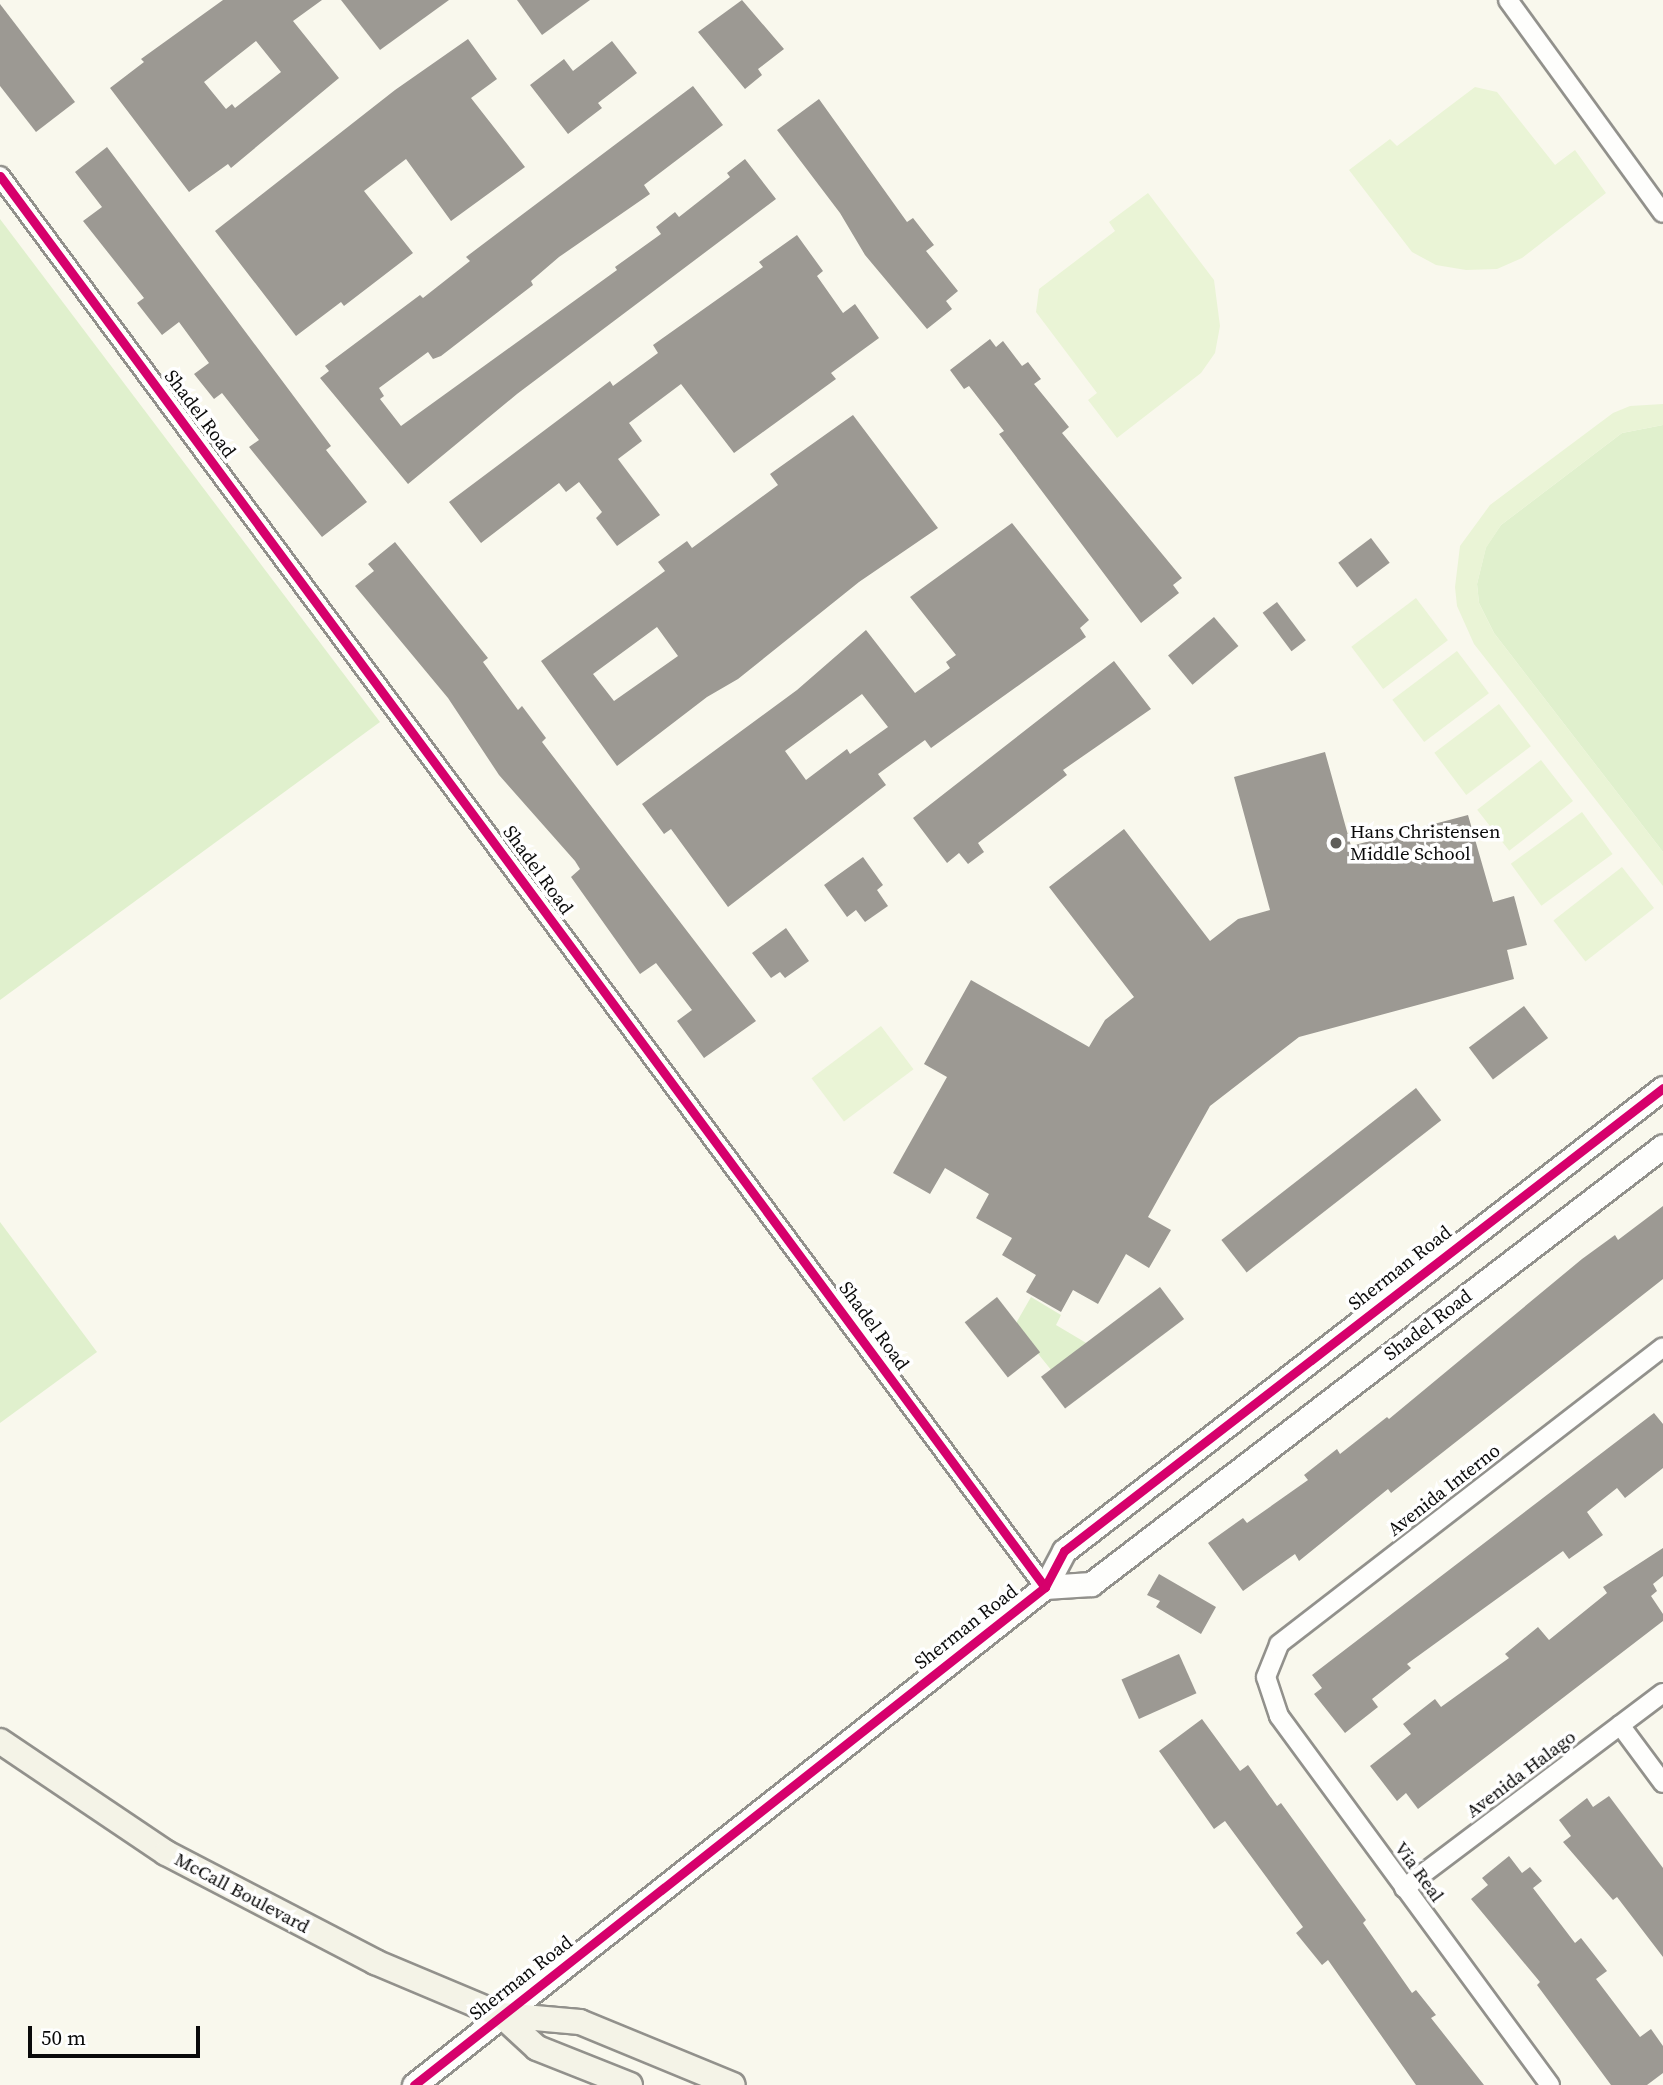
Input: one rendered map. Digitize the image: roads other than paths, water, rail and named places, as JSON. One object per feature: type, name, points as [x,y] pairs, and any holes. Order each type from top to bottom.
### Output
[{"type":"main road","name":"McCall Boulevard","points":[[0,1741],[166,1853],[256,1903],[375,1962],[501,2015],[580,2022],[733,2085]]},
{"type":"main road","name":"McCall Boulevard","points":[[501,2015],[537,2048],[630,2085]]},
{"type":"street","points":[[1508,0],[1663,213]]},
{"type":"street","name":"Shadel Road","points":[[0,176],[1045,1587],[1091,1584],[1663,1146]]},
{"type":"street","name":"Sherman Road","points":[[414,2085],[1045,1587],[1064,1551],[1663,1088]]},
{"type":"street","name":"Avenida Interno","points":[[1266,1677],[1279,1644],[1663,1347]]},
{"type":"street","name":"Via Real","points":[[1266,1677],[1279,1716],[1550,2085]]},
{"type":"street","name":"Avenida Halago","points":[[1404,1888],[1663,1693]]},
{"type":"street","points":[[1620,1726],[1663,1783]]},
{"type":"place","name":"Hans Christensen Middle School","points":[[1336,843]]}]
